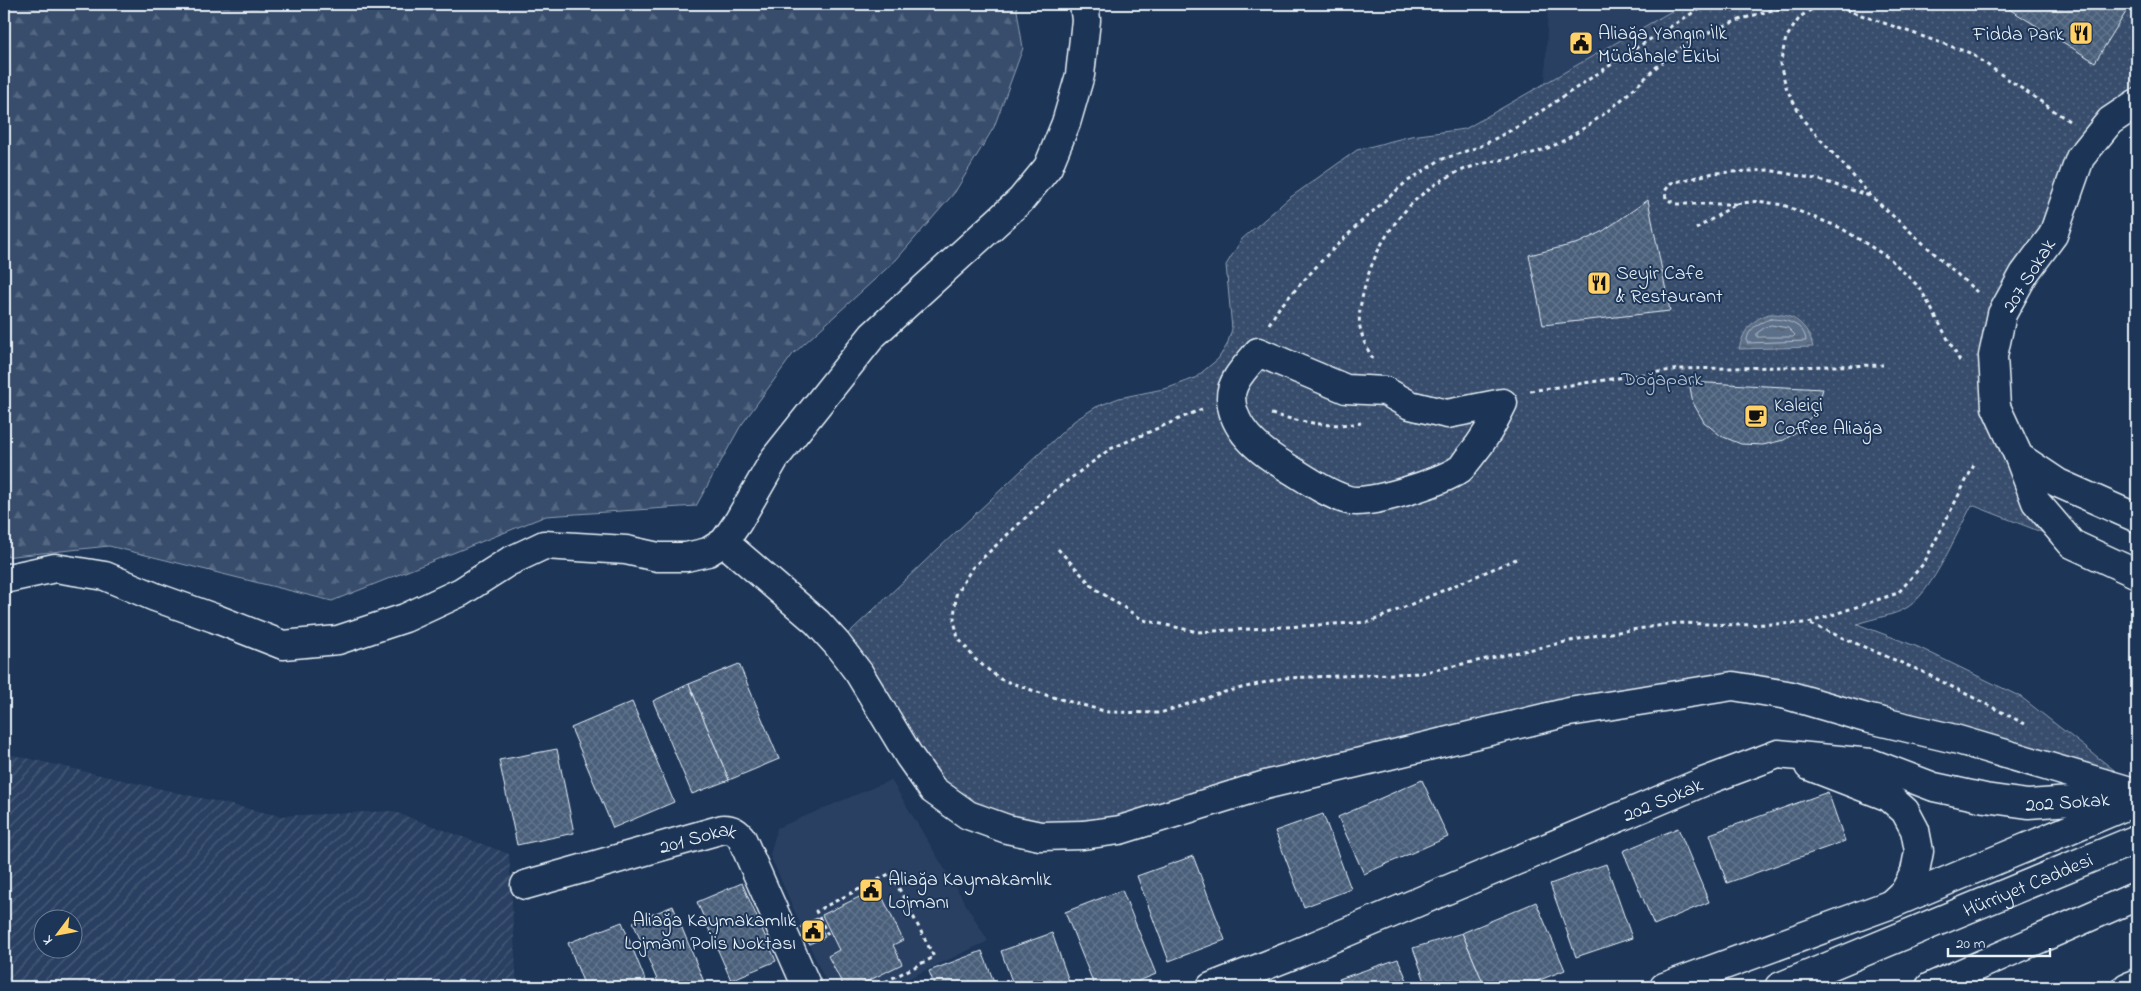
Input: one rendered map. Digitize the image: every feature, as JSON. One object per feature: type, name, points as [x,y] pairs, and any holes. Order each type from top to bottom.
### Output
[{"type":"main road","points":[[4,580],[55,568],[105,576],[155,597],[283,645],[338,640],[405,618],[461,592],[508,562],[544,545],[626,550],[658,557],[686,557],[708,552],[724,542],[775,458],[873,335],[1021,200],[1048,167],[1066,123],[1080,74],[1086,20],[1084,4]]},
{"type":"main road","name":"207 Sokak","points":[[2137,103],[2110,121],[2080,158],[2053,235],[2024,274],[2002,314],[1993,356],[1996,407],[2019,457],[2036,502],[2072,544],[2137,574]]},
{"type":"main road","points":[[1258,352],[1346,389],[1385,391],[1410,405],[1447,414],[1512,398],[1487,436],[1460,469],[1429,484],[1391,496],[1350,501],[1329,492],[1263,453],[1244,432],[1235,414],[1231,397],[1234,384],[1258,352]]},
{"type":"main road","points":[[2019,457],[2058,484],[2137,518]]},
{"type":"main road","points":[[724,542],[817,622],[837,644],[859,673],[908,756],[933,790],[968,815],[1007,829],[1040,836],[1120,830],[1265,785],[1569,712],[1733,686],[1787,695],[1866,718],[1955,739],[2137,795]]},
{"type":"main road","points":[[1778,754],[1889,797],[1905,811],[1915,830],[1919,851],[1918,858],[1915,872],[1905,891],[1889,905]]},
{"type":"main road","name":"202 Sokak","points":[[1210,987],[1290,956],[1704,782],[1778,754],[1871,764],[1934,787],[1985,798],[2028,804],[2137,795]]},
{"type":"main road","points":[[1664,987],[1889,905],[2137,801]]},
{"type":"main road","name":"201 Sokak","points":[[525,885],[729,829],[739,834],[742,839],[807,987]]},
{"type":"main road","name":"Hürriyet Caddesi","points":[[1779,987],[2137,839]]},
{"type":"main road","points":[[1930,987],[2137,896]]},
{"type":"main road","points":[[2126,987],[2137,983]]},
{"type":"path","points":[[1375,363],[1366,347],[1360,327],[1360,306],[1367,277],[1388,230],[1406,209],[1423,194],[1441,181],[1471,167],[1522,157],[1560,143],[1604,114],[1669,56],[1710,33],[1746,17],[1799,4]]},
{"type":"path","points":[[1806,4],[1838,7],[1970,53],[2095,139]]},
{"type":"path","points":[[1818,5],[1800,17],[1786,38],[1780,64],[1787,90],[1804,121],[1872,197],[2002,314]]},
{"type":"path","points":[[1872,197],[1820,180],[1769,170],[1714,173],[1671,183],[1665,191],[1666,199],[1676,204],[1736,204],[1758,201],[1783,205],[1841,228],[1889,258],[1920,288],[1964,370]]},
{"type":"path","points":[[1696,229],[1736,204]]},
{"type":"path","points":[[1512,398],[1679,370],[1883,365]]},
{"type":"path","points":[[1974,465],[1924,563],[1898,593],[1808,623],[1923,672],[2008,714],[2034,730]]},
{"type":"path","points":[[1058,549],[1094,588],[1143,620],[1198,632],[1370,622],[1516,559]]},
{"type":"path","points":[[828,935],[816,911],[891,873],[934,957],[875,987]]},
{"type":"shaded area","name":"Aliağa Yangın İlk Müdahale Ekibi","points":[[1548,4],[1684,4],[1545,83]]},
{"type":"shaded area","points":[[4,753],[280,816],[392,811],[509,854],[517,987],[4,987]]},
{"type":"shaded area","name":"Aliağa Kaymakamlık Lojmanı","points":[[891,780],[988,941],[890,987],[828,987],[770,855],[777,828]]},
{"type":"green space","points":[[4,4],[1016,4],[1023,48],[994,127],[955,192],[896,260],[793,354],[740,427],[696,506],[546,516],[332,601],[109,546],[4,557]]},
{"type":"green space","name":"Doğapark","points":[[1684,4],[2137,4],[2137,103],[2110,121],[2024,274],[1996,407],[2072,544],[1972,505],[1935,575],[1917,599],[1908,607],[1896,613],[1857,624],[1918,647],[2021,697],[2137,788],[1733,686],[1083,835],[968,815],[837,644],[1074,421],[1096,407],[1119,398],[1168,388],[1195,378],[1218,359],[1227,345],[1232,329],[1226,265],[1242,239],[1288,199],[1357,150],[1411,136],[1465,129]]},
{"type":"water","points":[[1769,314],[1778,314],[1798,322],[1807,332],[1813,347],[1739,349],[1749,327],[1757,319]]},
{"type":"building","name":"Fidda Park","points":[[2001,4],[2131,4],[2095,62]]},
{"type":"building","name":"Seyir Cafe & Restaurant","points":[[1648,200],[1670,311],[1543,325],[1529,255],[1579,243],[1603,231]]},
{"type":"building","name":"Kaleiçi Coffee Aliağa","points":[[1689,382],[1823,389],[1816,410],[1802,428],[1784,440],[1763,445],[1741,444],[1721,436],[1704,422],[1693,403]]},
{"type":"building","points":[[739,664],[779,759],[729,780],[689,684]]},
{"type":"building","points":[[689,684],[729,780],[692,794],[653,701]]},
{"type":"building","points":[[632,702],[674,802],[613,828],[571,728]]},
{"type":"building","points":[[557,749],[574,833],[517,845],[499,760]]},
{"type":"building","points":[[1422,780],[1448,837],[1364,874],[1338,817]]},
{"type":"building","points":[[1828,792],[1845,841],[1727,883],[1710,834]]},
{"type":"building","points":[[1323,814],[1351,889],[1304,907],[1275,831]]},
{"type":"building","points":[[1678,828],[1709,902],[1654,925],[1623,851]]},
{"type":"building","points":[[1193,856],[1225,940],[1169,961],[1137,876]]},
{"type":"building","points":[[1606,864],[1632,938],[1576,957],[1550,884]]},
{"type":"building","points":[[742,883],[776,961],[731,980],[697,902]]},
{"type":"building","name":"Aliağa Kaymakamlık Lojmanı","points":[[878,888],[903,940],[893,945],[902,964],[856,987],[844,987],[828,956],[839,950],[822,915]]},
{"type":"building","points":[[1122,890],[1156,974],[1124,987],[1095,987],[1065,912]]},
{"type":"building","points":[[1536,902],[1565,970],[1522,987],[1485,987],[1462,933]]},
{"type":"building","points":[[673,906],[706,987],[660,987],[633,922]]},
{"type":"building","name":"Aliağa Kaymakamlık Lojmanı Polis Noktası","points":[[817,918],[825,937],[809,944],[801,926]]},
{"type":"building","points":[[622,922],[648,987],[585,987],[568,943]]},
{"type":"building","points":[[1052,933],[1071,987],[1014,987],[1001,951]]},
{"type":"building","points":[[1462,933],[1485,987],[1427,987],[1413,948]]},
{"type":"building","points":[[982,951],[996,987],[935,987],[929,971]]},
{"type":"building","points":[[1398,959],[1410,987],[1341,987],[1339,979]]},
{"type":"building","points":[[552,981],[554,987],[537,987]]},
{"type":"place","name":"Fidda Park","points":[[2081,33]]},
{"type":"place","name":"Aliağa Yangın İlk Müdahale Ekibi","points":[[1581,43]]},
{"type":"place","name":"Seyir Cafe & Restaurant","points":[[1599,283]]},
{"type":"place","name":"Kaleiçi Coffee Aliağa","points":[[1756,416]]},
{"type":"place","name":"Aliağa Kaymakamlık Lojmanı","points":[[871,890]]},
{"type":"place","name":"Aliağa Kaymakamlık Lojmanı Polis Noktası","points":[[813,931]]}]
